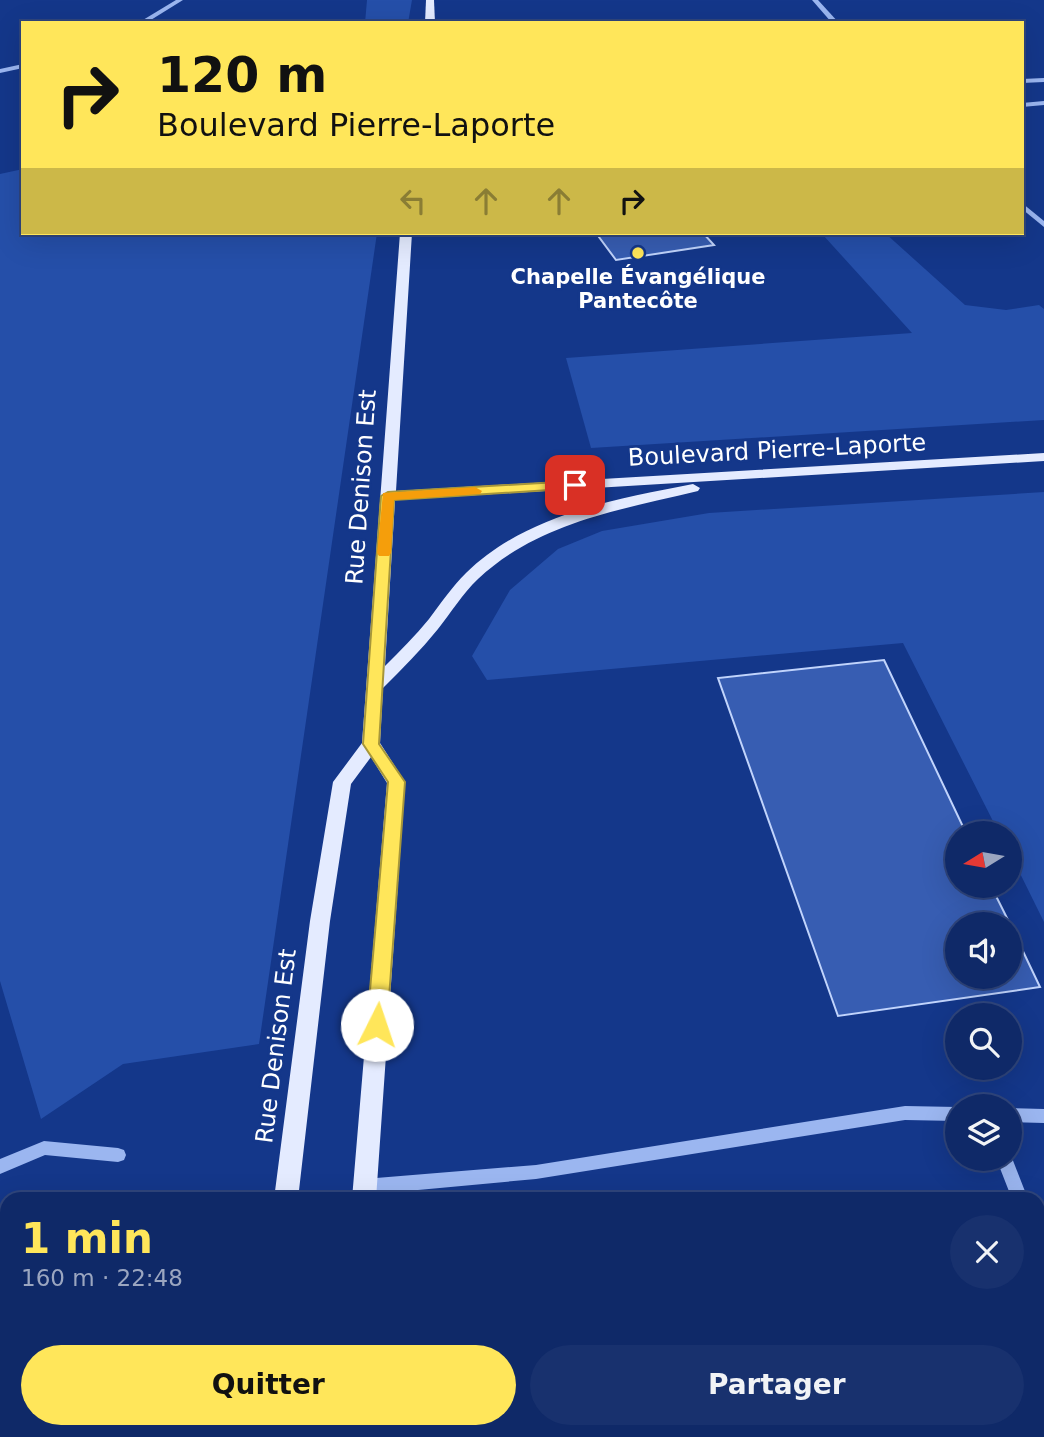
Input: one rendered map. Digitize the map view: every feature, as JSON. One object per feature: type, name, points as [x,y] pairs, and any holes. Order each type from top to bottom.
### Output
[{"type":"main road","points":[[430,0],[430,21]]},
{"type":"main road","name":"Rue Denison Est","points":[[286,1192],[320,920],[342,782],[371,744],[406,235]]},
{"type":"main road","name":"Boulevard Pierre-Laporte","points":[[388,496],[1044,457]]},
{"type":"main road","points":[[375,686],[429,630],[474,574],[503,551],[541,531],[623,501],[762,475]]},
{"type":"main road","points":[[364,1192],[396,782],[371,744]]},
{"type":"street","points":[[144,21],[180,0]]},
{"type":"street","points":[[815,0],[834,21]]},
{"type":"street","points":[[0,71],[21,66]]},
{"type":"street","points":[[1024,81],[1044,80]]},
{"type":"street","points":[[1024,105],[1044,103]]},
{"type":"street","points":[[1024,207],[1044,225]]},
{"type":"street","points":[[372,1192],[536,1172],[905,1112],[945,1114]]},
{"type":"street","points":[[1022,1115],[1044,1116]]},
{"type":"street","points":[[1009,1171],[1017,1192]]},
{"type":"lane","points":[[0,1167],[44,1148],[118,1155]]},
{"type":"shaded area","points":[[367,0],[412,0],[408,21],[365,21]]},
{"type":"shaded area","points":[[21,169],[21,235],[377,235],[259,1044],[123,1064],[41,1119],[0,981],[0,174]]},
{"type":"shaded area","points":[[823,235],[887,235],[965,305],[1006,310],[1039,305],[1044,309],[1044,420],[591,448],[566,358],[912,333]]},
{"type":"shaded area","points":[[1044,492],[1044,922],[1022,877],[1022,821],[993,821],[903,643],[487,680],[472,656],[510,590],[558,549],[602,531],[709,513]]},
{"type":"building","name":"Chapelle Évangélique Pantecôte","points":[[597,235],[705,235],[714,245],[616,260]]},
{"type":"building","points":[[884,660],[960,821],[945,821],[945,898],[997,898],[1004,912],[945,912],[945,989],[1022,989],[1022,949],[1040,987],[838,1016],[718,678]]},
{"type":"slow traffic","points":[[384,553],[388,496],[475,491]]},
{"type":"place","name":"Chapelle Évangélique Pantecôte","points":[[638,253]]},
{"type":"route","points":[[377,1025],[396,782],[371,744],[388,496],[575,485]]}]
